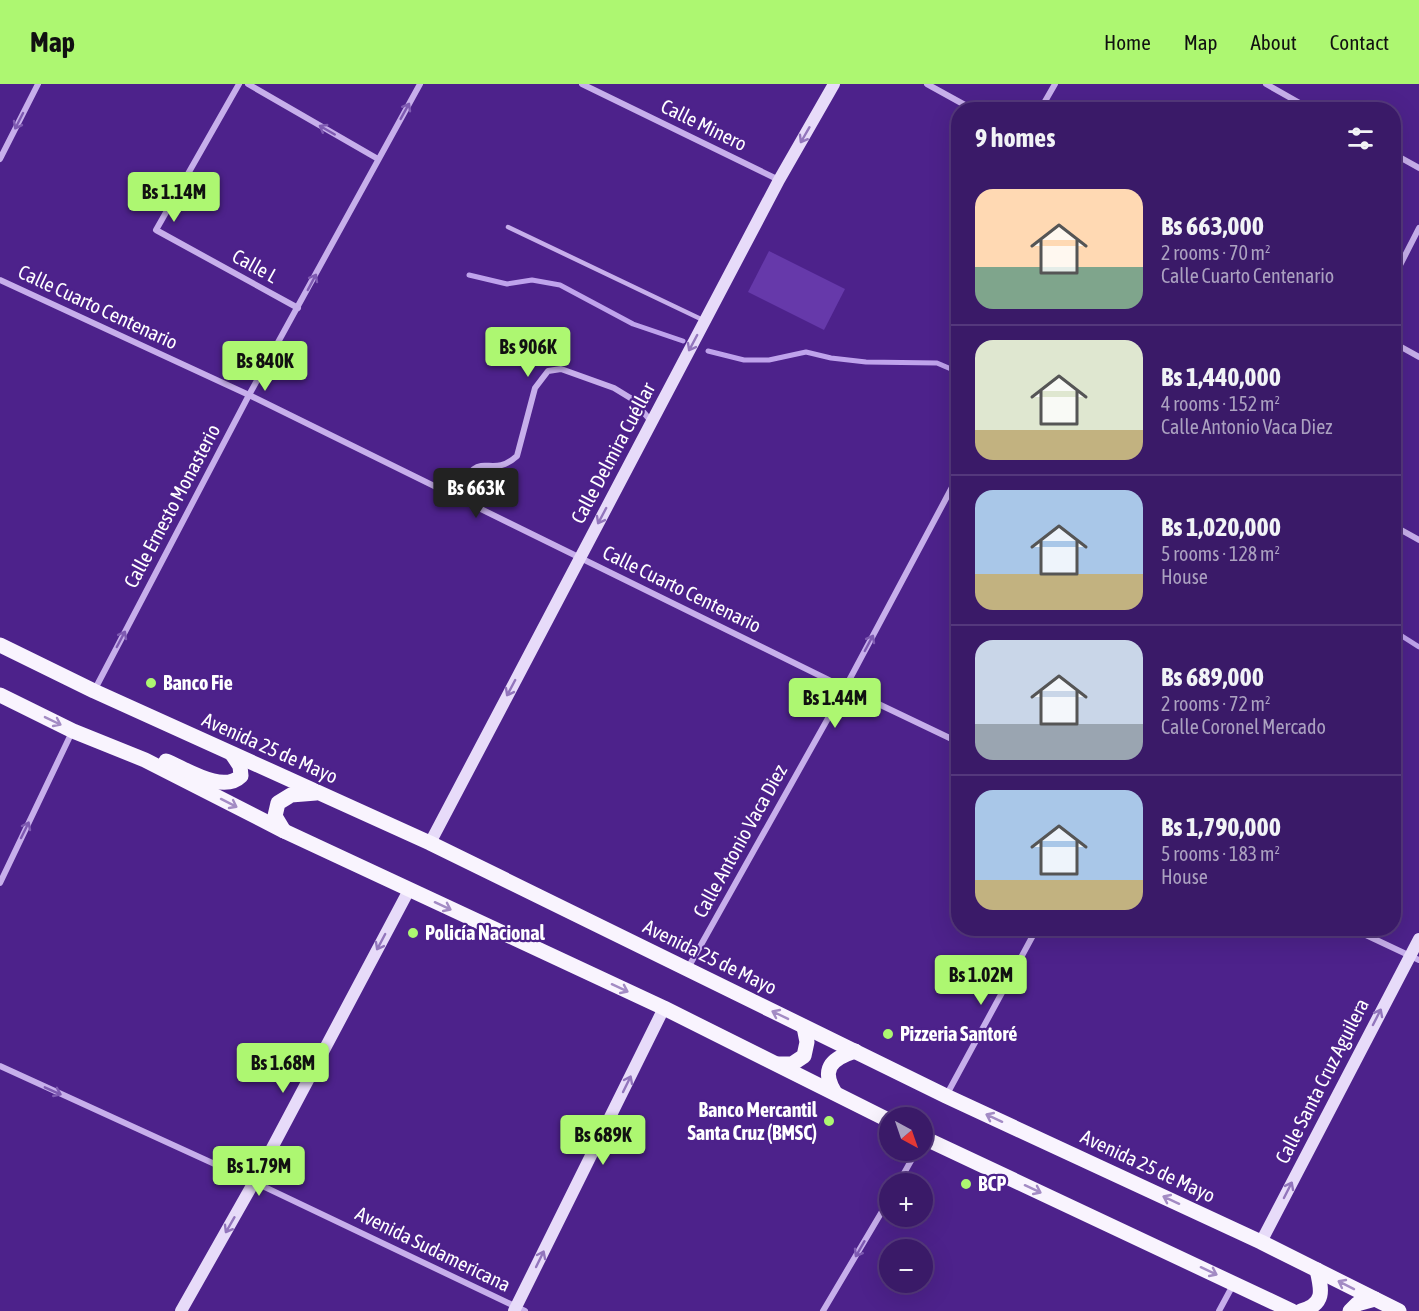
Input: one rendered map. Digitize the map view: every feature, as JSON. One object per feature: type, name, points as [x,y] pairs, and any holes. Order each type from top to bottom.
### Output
[{"type":"main road","name":"Calle Delmira Cuéllar","points":[[430,843],[779,180],[834,84]]},
{"type":"main road","name":"Avenida 25 de Mayo","points":[[0,645],[94,691],[430,843],[946,1096],[1261,1242],[1399,1311]]},
{"type":"main road","points":[[0,695],[73,731],[145,760],[284,831],[664,1008],[879,1115]]},
{"type":"main road","points":[[145,760],[166,761],[205,778],[225,783],[235,782],[241,776],[240,766],[232,754]]},
{"type":"main road","points":[[284,831],[274,816],[278,804],[291,795],[319,793]]},
{"type":"main road","points":[[181,1311],[254,1182],[409,890]]},
{"type":"main road","name":"Calle Santa Cruz Aguilera","points":[[1261,1242],[1414,958],[1419,939]]},
{"type":"main road","points":[[518,1310],[664,1008]]},
{"type":"main road","points":[[775,1064],[792,1064],[804,1056],[807,1042],[804,1027]]},
{"type":"main road","points":[[835,1093],[828,1082],[827,1072],[843,1055],[855,1051]]},
{"type":"main road","points":[[933,1147],[1292,1311]]},
{"type":"main road","points":[[1300,1311],[1311,1308],[1319,1299],[1321,1287],[1317,1270]]},
{"type":"main road","points":[[1350,1311],[1357,1304],[1375,1299]]},
{"type":"street","points":[[0,159],[38,84]]},
{"type":"street","name":"Calle L","points":[[239,84],[156,230],[298,308]]},
{"type":"street","points":[[248,84],[378,159]]},
{"type":"street","name":"Calle Ernesto Monasterio","points":[[94,691],[249,395],[420,84]]},
{"type":"street","name":"Calle Minero","points":[[582,84],[779,180]]},
{"type":"street","points":[[927,84],[960,102]]},
{"type":"street","points":[[1045,102],[1055,84]]},
{"type":"street","points":[[1266,84],[1298,102]]},
{"type":"street","points":[[1401,158],[1419,168]]},
{"type":"street","points":[[1401,263],[1419,228]]},
{"type":"street","name":"Calle Cuarto Centenario","points":[[0,280],[249,395],[951,739]]},
{"type":"street","points":[[1401,348],[1419,357]]},
{"type":"street","points":[[458,497],[465,477],[472,468],[480,465],[493,466],[509,463],[517,456],[535,388],[548,372],[561,369],[614,388],[632,399],[651,422]]},
{"type":"street","name":"Calle Antonio Vaca Diez","points":[[688,969],[845,688],[951,489]]},
{"type":"street","points":[[1401,530],[1419,540]]},
{"type":"street","points":[[0,883],[73,731]]},
{"type":"street","points":[[946,1096],[1033,936]]},
{"type":"street","points":[[1369,936],[1414,958]]},
{"type":"street","name":"Avenida Sudamericana","points":[[0,1066],[254,1182],[518,1310]]},
{"type":"street","points":[[823,1311],[879,1217]]},
{"type":"street","points":[[1219,1311],[1234,1283]]},
{"type":"lane","points":[[508,227],[705,321]]},
{"type":"shaded area","points":[[769,251],[845,289],[824,330],[748,292]]},
{"type":"waterway","points":[[469,275],[507,284],[532,280],[560,285],[633,324],[683,341]]},
{"type":"waterway","points":[[708,351],[744,360],[769,360],[806,352],[831,358],[866,362],[937,363],[951,369]]},
{"type":"waterway","points":[[1401,635],[1419,647]]},
{"type":"place","name":"Banco Fie","points":[[151,683]]},
{"type":"place","name":"Policía Nacional","points":[[413,933]]},
{"type":"place","name":"Pizzeria Santoré","points":[[888,1034]]},
{"type":"place","name":"Banco Mercantil Santa Cruz (BMSC)","points":[[829,1121]]},
{"type":"place","name":"BCP","points":[[966,1184]]}]
